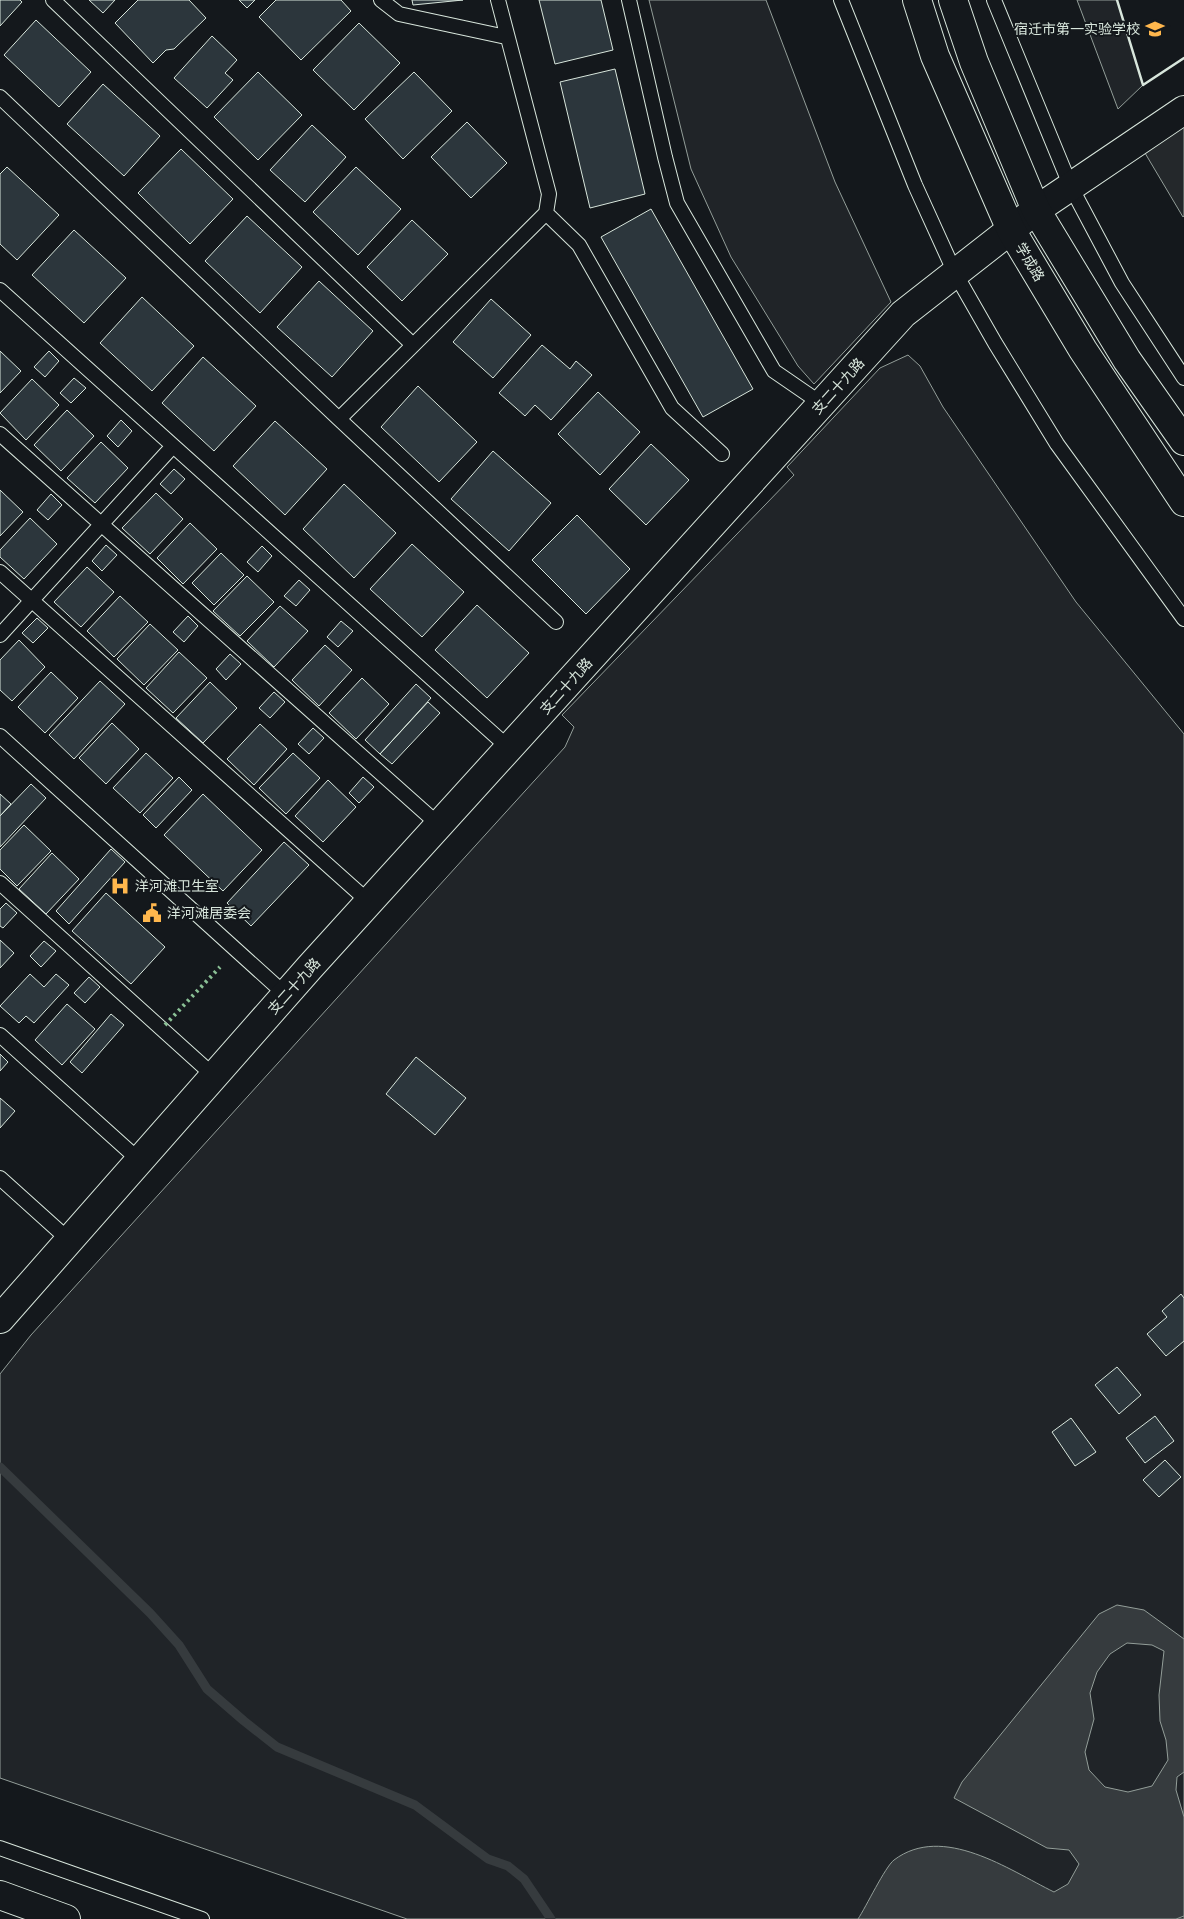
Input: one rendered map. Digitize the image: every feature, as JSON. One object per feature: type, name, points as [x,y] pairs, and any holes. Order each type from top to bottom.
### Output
[{"type":"street","name":"学成路","points":[[917,0],[935,56],[1011,230],[1083,350],[1184,502]]},
{"type":"street","points":[[953,0],[974,62],[1036,210],[1127,360],[1184,441]]},
{"type":"street","name":"支二十九路","points":[[1,1317],[369,902],[903,314],[1036,210],[1184,110]]},
{"type":"street","points":[[0,1895],[66,1919]]},
{"type":"lane","points":[[53,0],[414,344]]},
{"type":"lane","points":[[381,0],[399,14],[506,37]]},
{"type":"lane","points":[[339,419],[546,213],[549,194],[506,37],[498,0]]},
{"type":"lane","points":[[629,0],[665,157],[678,203],[774,371],[822,404]]},
{"type":"lane","points":[[841,0],[914,185],[955,273],[995,343],[1057,444],[1184,619]]},
{"type":"lane","points":[[994,0],[1071,187],[1122,283],[1184,378]]},
{"type":"lane","points":[[0,97],[556,622]]},
{"type":"lane","points":[[546,213],[579,245],[672,408],[722,454]]},
{"type":"lane","points":[[0,290],[509,748]]},
{"type":"lane","points":[[0,434],[439,825]]},
{"type":"lane","points":[[0,635],[173,446]]},
{"type":"lane","points":[[0,572],[369,902]]},
{"type":"lane","points":[[0,736],[286,995]]},
{"type":"lane","points":[[0,883],[214,1076]]},
{"type":"lane","points":[[0,1035],[140,1160]]},
{"type":"lane","points":[[0,1178],[70,1241]]},
{"type":"lane","points":[[0,1848],[202,1919]]},
{"type":"shaded area","points":[[649,0],[766,0],[835,182],[891,302],[814,384],[798,366],[731,257],[691,169]]},
{"type":"shaded area","points":[[1077,0],[1117,0],[1143,85],[1118,109]]},
{"type":"shaded area","points":[[1184,119],[1184,216],[1183,217],[1142,148]]},
{"type":"shaded area","points":[[908,355],[920,366],[943,407],[1076,602],[1184,734],[1184,1919],[407,1919],[0,1778],[0,1374],[31,1335],[565,747],[574,727],[562,715],[794,475],[787,467],[880,368]]},
{"type":"shaded area","points":[[1117,1605],[1144,1610],[1184,1639],[1184,1772],[1177,1777],[1176,1790],[1184,1817],[1184,1916],[1176,1919],[858,1919],[886,1870],[894,1860],[913,1850],[933,1846],[954,1848],[976,1854],[997,1862],[1054,1892],[1068,1884],[1079,1864],[1069,1850],[1047,1848],[954,1798],[962,1782],[1099,1614]],"holes":[[[1127,1643],[1152,1645],[1164,1651],[1159,1695],[1160,1721],[1166,1740],[1168,1760],[1152,1786],[1128,1792],[1105,1787],[1089,1770],[1085,1752],[1094,1719],[1090,1693],[1097,1672],[1110,1654]]]},
{"type":"building","points":[[0,0],[20,0],[22,2],[0,26]]},
{"type":"building","points":[[89,0],[115,0],[103,13]]},
{"type":"building","points":[[138,0],[189,0],[206,18],[174,49],[166,50],[153,63],[115,23]]},
{"type":"building","points":[[239,0],[255,0],[247,8]]},
{"type":"building","points":[[276,0],[341,0],[351,11],[301,60],[259,17]]},
{"type":"building","points":[[412,0],[463,0],[413,5]]},
{"type":"building","points":[[539,0],[601,0],[613,50],[555,64]]},
{"type":"building","points":[[36,20],[91,72],[59,107],[4,55]]},
{"type":"building","points":[[359,23],[400,63],[354,110],[313,70]]},
{"type":"building","points":[[212,36],[237,60],[225,73],[233,80],[207,108],[174,78]]},
{"type":"building","points":[[615,69],[645,194],[590,208],[560,82]]},
{"type":"building","points":[[258,72],[302,115],[258,160],[214,117]]},
{"type":"building","points":[[414,72],[452,111],[403,159],[365,119]]},
{"type":"building","points":[[103,84],[160,136],[124,176],[67,124]]},
{"type":"building","points":[[467,122],[507,163],[471,198],[431,157]]},
{"type":"building","points":[[312,125],[346,157],[305,202],[270,170]]},
{"type":"building","points":[[181,149],[233,199],[190,244],[138,193]]},
{"type":"building","points":[[7,167],[59,215],[17,260],[0,244],[0,174]]},
{"type":"building","points":[[356,167],[401,209],[358,255],[313,212]]},
{"type":"building","points":[[651,209],[753,389],[703,417],[601,237]]},
{"type":"building","points":[[247,216],[302,267],[260,313],[205,261]]},
{"type":"building","points":[[412,220],[448,254],[402,301],[367,267]]},
{"type":"building","points":[[74,230],[126,278],[84,323],[32,275]]},
{"type":"building","points":[[319,281],[373,331],[332,377],[277,327]]},
{"type":"building","points":[[142,297],[194,346],[152,391],[100,343]]},
{"type":"building","points":[[491,299],[531,335],[493,378],[453,342]]},
{"type":"building","points":[[542,345],[570,369],[576,361],[592,375],[551,420],[535,405],[525,416],[499,393]]},
{"type":"building","points":[[0,351],[21,371],[0,393]]},
{"type":"building","points":[[49,351],[59,361],[45,377],[34,367]]},
{"type":"building","points":[[203,357],[256,406],[214,451],[162,403]]},
{"type":"building","points":[[74,378],[86,388],[71,403],[60,393]]},
{"type":"building","points":[[32,379],[59,405],[26,440],[0,413]]},
{"type":"building","points":[[418,386],[477,442],[439,482],[381,427]]},
{"type":"building","points":[[598,392],[640,432],[600,475],[558,434]]},
{"type":"building","points":[[67,410],[94,436],[61,471],[34,445]]},
{"type":"building","points":[[121,420],[132,431],[118,447],[107,436]]},
{"type":"building","points":[[275,421],[327,469],[285,515],[233,466]]},
{"type":"building","points":[[101,442],[128,468],[95,503],[67,478]]},
{"type":"building","points":[[651,444],[689,480],[646,525],[609,489]]},
{"type":"building","points":[[493,451],[551,503],[509,551],[451,499]]},
{"type":"building","points":[[174,469],[185,479],[171,494],[160,484]]},
{"type":"building","points":[[344,484],[396,533],[354,578],[303,529]]},
{"type":"building","points":[[0,490],[23,512],[0,536]]},
{"type":"building","points":[[156,493],[183,519],[150,554],[122,528]]},
{"type":"building","points":[[51,494],[62,505],[48,520],[37,510]]},
{"type":"building","points":[[577,515],[630,569],[586,614],[532,560]]},
{"type":"building","points":[[30,518],[57,544],[24,579],[0,557],[0,550]]},
{"type":"building","points":[[190,523],[217,549],[183,584],[157,558]]},
{"type":"building","points":[[412,544],[464,592],[422,637],[370,589]]},
{"type":"building","points":[[106,545],[117,555],[102,571],[92,561]]},
{"type":"building","points":[[262,546],[272,556],[258,572],[247,562]]},
{"type":"building","points":[[221,553],[244,575],[214,605],[192,583]]},
{"type":"building","points":[[87,567],[114,592],[81,627],[54,602]]},
{"type":"building","points":[[247,576],[274,602],[240,636],[213,611]]},
{"type":"building","points":[[299,580],[310,590],[296,606],[284,596]]},
{"type":"building","points":[[120,596],[148,622],[114,657],[87,631]]},
{"type":"building","points":[[477,605],[529,653],[487,698],[435,650]]},
{"type":"building","points":[[280,606],[308,631],[274,667],[247,641]]},
{"type":"building","points":[[188,616],[198,626],[184,642],[173,632]]},
{"type":"building","points":[[37,618],[48,628],[33,643],[22,633]]},
{"type":"building","points":[[341,621],[353,631],[338,647],[327,637]]},
{"type":"building","points":[[150,624],[178,650],[144,685],[117,659]]},
{"type":"building","points":[[19,640],[45,667],[12,701],[0,690],[0,660]]},
{"type":"building","points":[[325,645],[352,670],[319,706],[292,680]]},
{"type":"building","points":[[179,652],[207,678],[173,713],[146,688]]},
{"type":"building","points":[[230,654],[241,664],[226,680],[216,669]]},
{"type":"building","points":[[51,672],[78,698],[45,733],[18,707]]},
{"type":"building","points":[[362,678],[389,704],[356,739],[329,713]]},
{"type":"building","points":[[100,681],[125,704],[74,759],[49,735]]},
{"type":"building","points":[[210,682],[237,708],[203,743],[176,718]]},
{"type":"building","points":[[416,684],[431,698],[380,754],[365,740]]},
{"type":"building","points":[[274,692],[285,702],[270,718],[259,708]]},
{"type":"building","points":[[428,702],[440,713],[392,764],[380,754]]},
{"type":"building","points":[[112,723],[139,749],[106,784],[79,758]]},
{"type":"building","points":[[260,724],[287,749],[254,785],[227,759]]},
{"type":"building","points":[[313,728],[324,738],[309,754],[298,744]]},
{"type":"building","points":[[146,753],[173,778],[140,813],[113,788]]},
{"type":"building","points":[[293,753],[320,778],[286,814],[259,788]]},
{"type":"building","points":[[179,777],[192,790],[156,828],[143,815]]},
{"type":"building","points":[[363,777],[374,787],[359,803],[349,793]]},
{"type":"building","points":[[328,780],[356,807],[323,842],[295,816]]},
{"type":"building","points":[[31,784],[46,798],[0,847],[0,816]]},
{"type":"building","points":[[0,794],[11,804],[0,816]]},
{"type":"building","points":[[203,794],[262,850],[223,891],[164,835]]},
{"type":"building","points":[[24,825],[51,851],[17,886],[0,869],[0,850]]},
{"type":"building","points":[[284,842],[309,865],[251,926],[227,903]]},
{"type":"building","points":[[111,849],[125,862],[69,924],[56,911]]},
{"type":"building","points":[[52,853],[79,879],[46,914],[19,889]]},
{"type":"building","points":[[106,893],[165,947],[131,984],[72,931]]},
{"type":"building","points":[[6,903],[17,913],[3,928],[0,926],[0,909]]},
{"type":"building","points":[[0,940],[14,953],[0,968]]},
{"type":"building","points":[[44,941],[56,951],[41,967],[30,956]]},
{"type":"building","points":[[30,974],[44,987],[56,974],[69,985],[34,1023],[26,1016],[19,1023],[0,1006]]},
{"type":"building","points":[[89,977],[100,987],[85,1003],[74,993]]},
{"type":"building","points":[[67,1004],[95,1029],[62,1065],[35,1040]]},
{"type":"building","points":[[111,1014],[124,1025],[82,1073],[70,1062]]},
{"type":"building","points":[[0,1054],[8,1062],[0,1071]]},
{"type":"building","points":[[416,1057],[466,1098],[435,1135],[386,1094]]},
{"type":"building","points":[[0,1098],[15,1111],[0,1128]]},
{"type":"building","points":[[1181,1294],[1184,1298],[1184,1341],[1166,1356],[1147,1334],[1167,1317],[1162,1311]]},
{"type":"building","points":[[1117,1367],[1141,1395],[1119,1414],[1095,1385]]},
{"type":"building","points":[[1155,1416],[1174,1441],[1145,1463],[1126,1438]]},
{"type":"building","points":[[1071,1418],[1096,1452],[1075,1466],[1052,1432]]},
{"type":"building","points":[[1165,1460],[1181,1477],[1159,1497],[1143,1480]]},
{"type":"waterway","points":[[0,1467],[150,1613],[179,1645],[207,1689],[244,1721],[277,1747],[415,1805],[488,1859],[508,1866],[524,1879],[551,1919]]},
{"type":"hedge","points":[[165,1025],[220,967]]},
{"type":"wall","points":[[1117,0],[1143,85],[1184,58]]},
{"type":"place","name":"宿迁市第一实验学校","points":[[1155,29]]},
{"type":"place","name":"洋河滩卫生室","points":[[120,886]]},
{"type":"place","name":"洋河滩居委会","points":[[152,913]]}]
